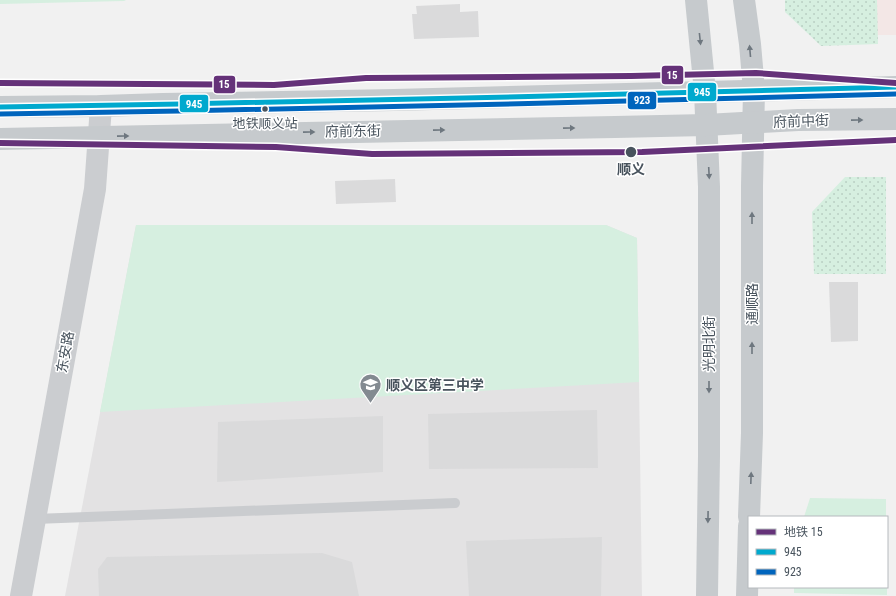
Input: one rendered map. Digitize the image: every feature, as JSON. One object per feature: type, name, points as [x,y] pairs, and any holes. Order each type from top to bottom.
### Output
[{"type":"main road","points":[[696,0],[705,92]]},
{"type":"main road","name":"通顺路","points":[[744,0],[754,90],[752,200],[752,433],[749,516]]},
{"type":"main road","points":[[0,107],[394,100],[896,86]]},
{"type":"main road","name":"光明北街","points":[[705,92],[709,187],[710,456],[707,596]]},
{"type":"main road","name":"府前中街","points":[[706,125],[798,120],[896,119]]},
{"type":"main road","name":"府前东街","points":[[0,139],[706,125]]},
{"type":"main road","points":[[747,596],[748,561]]},
{"type":"street","name":"东安路","points":[[21,596],[95,189],[101,106]]},
{"type":"lane","points":[[35,520],[455,503]]},
{"type":"shaded area","points":[[877,0],[896,0],[896,35],[877,35]]},
{"type":"shaded area","name":"顺义区第三中学","points":[[136,225],[606,225],[637,238],[642,596],[65,596]]},
{"type":"green space","points":[[0,0],[126,0],[0,4]]},
{"type":"green space","points":[[785,0],[877,0],[878,44],[821,46],[785,12]]},
{"type":"green space","points":[[845,177],[886,177],[886,274],[814,274],[812,212]]},
{"type":"green space","points":[[136,225],[606,225],[637,238],[639,382],[100,412]]},
{"type":"green space","points":[[810,498],[886,499],[886,516],[804,516]]},
{"type":"green space","points":[[794,588],[887,588],[887,595],[794,593]]},
{"type":"building","points":[[460,4],[460,12],[478,11],[479,37],[414,39],[412,14],[417,14],[416,6]]},
{"type":"building","points":[[395,179],[396,202],[336,204],[335,181]]},
{"type":"building","points":[[829,282],[858,282],[858,341],[831,342]]},
{"type":"building","points":[[597,410],[598,468],[429,469],[428,414]]},
{"type":"building","points":[[383,416],[383,472],[217,482],[218,422]]},
{"type":"building","points":[[602,537],[601,596],[469,596],[466,541]]},
{"type":"building","points":[[322,553],[352,562],[359,596],[99,596],[98,569],[107,557]]},
{"type":"metro line","name":"15","points":[[0,83],[274,85],[366,78],[631,76],[756,73],[896,83]]},
{"type":"metro line","name":"15","points":[[0,143],[276,147],[372,154],[642,152],[896,140]]},
{"type":"transit line","name":"945","points":[[0,107],[896,87]]},
{"type":"transit line","name":"923","points":[[0,114],[359,108],[896,94]]},
{"type":"place","name":"地铁顺义站","points":[[265,109]]},
{"type":"place","name":"顺义","points":[[631,152]]},
{"type":"place","name":"顺义区第三中学","points":[[370,404]]}]
